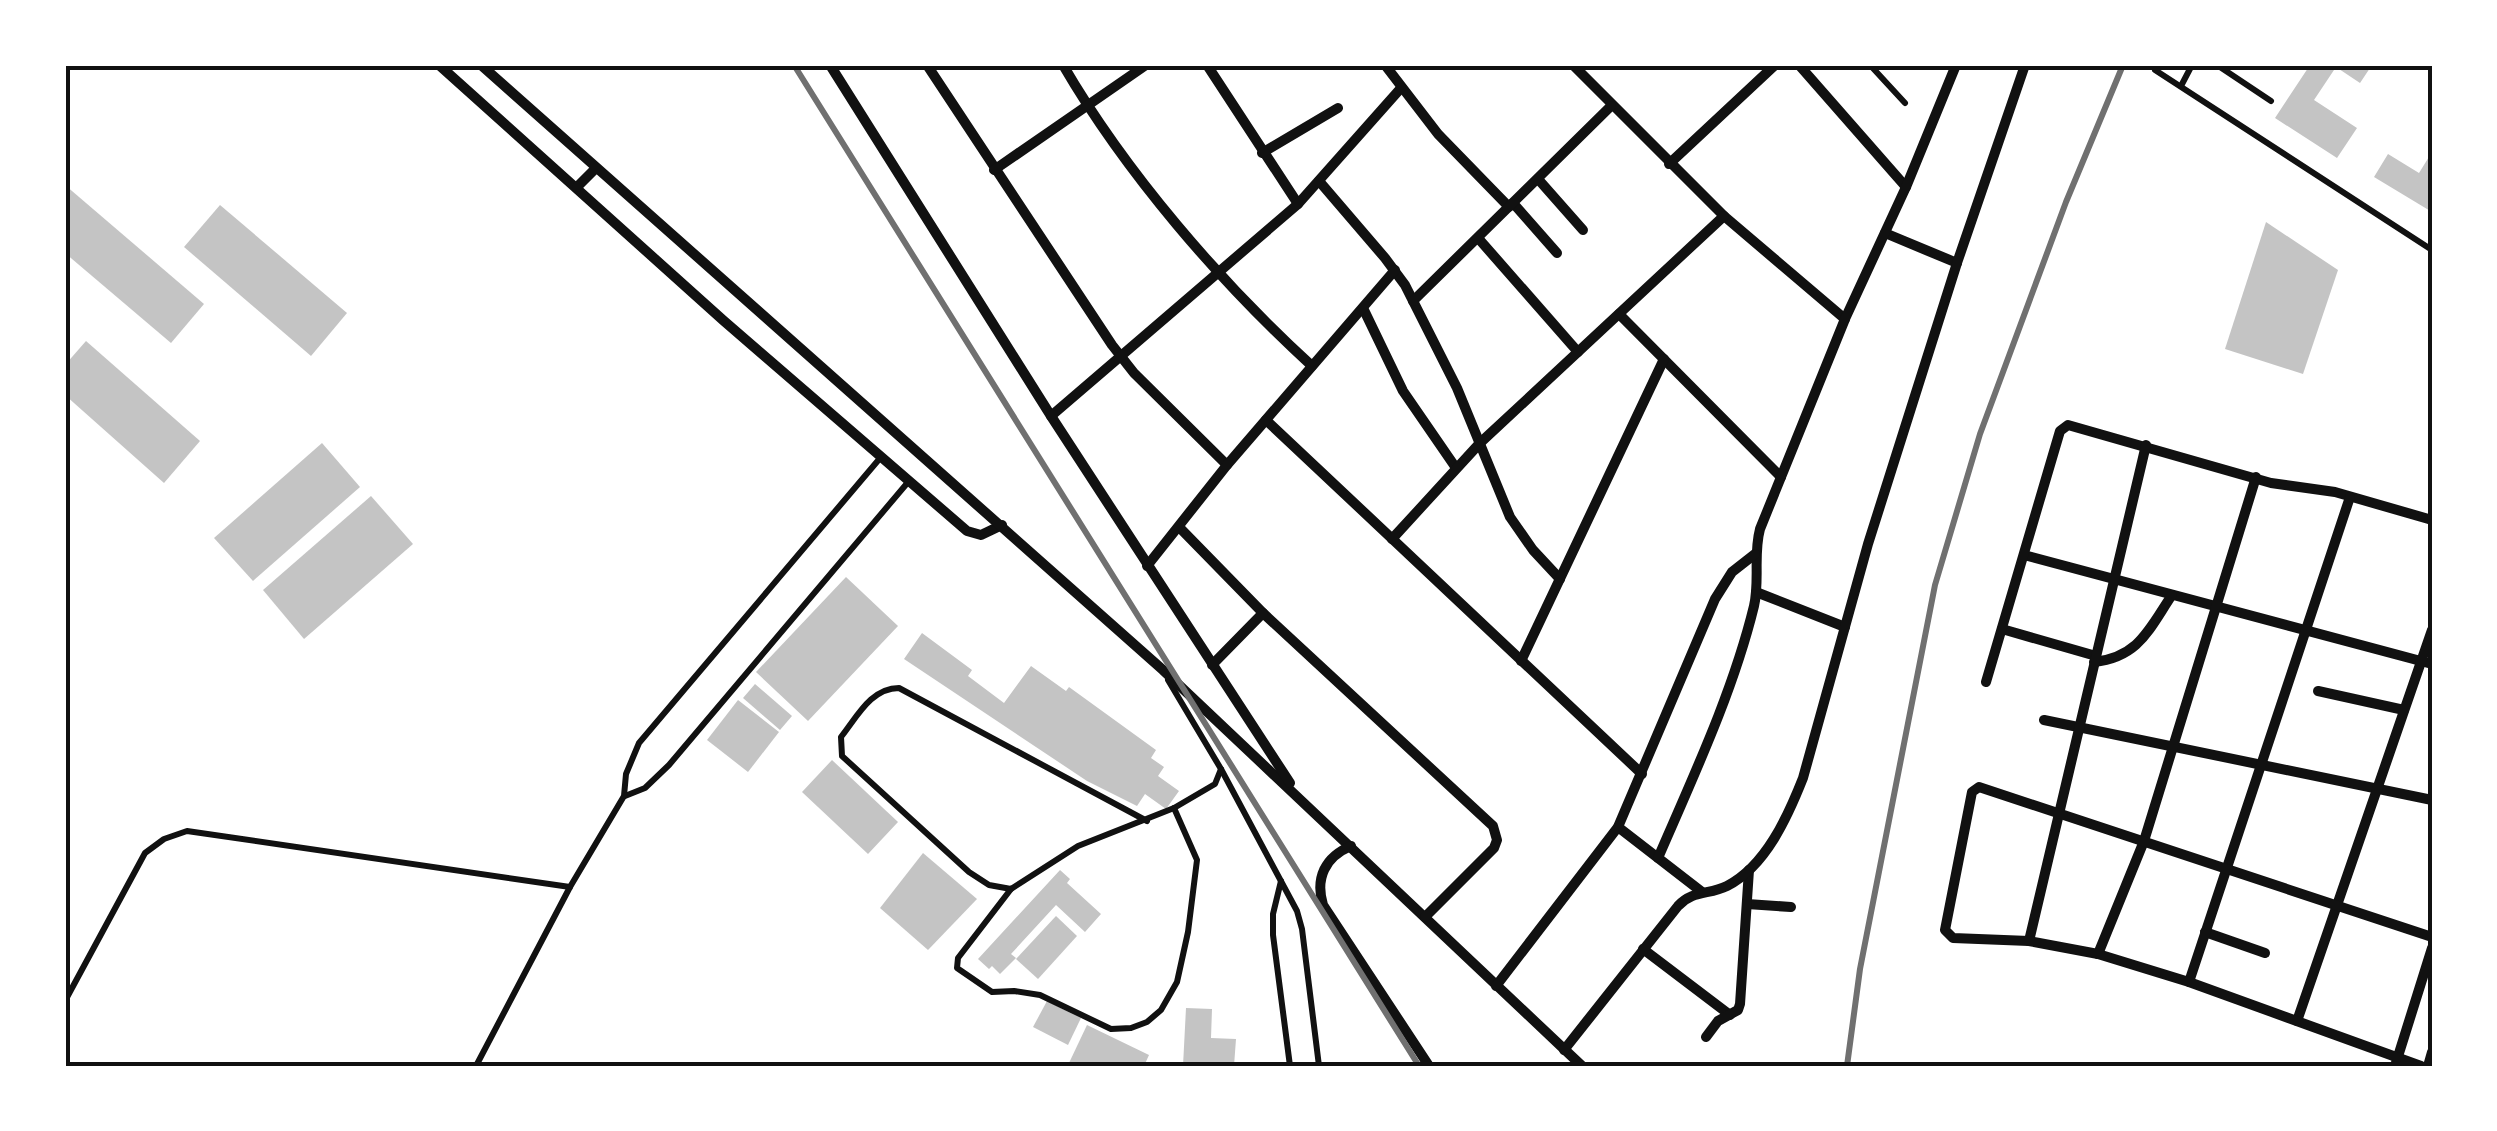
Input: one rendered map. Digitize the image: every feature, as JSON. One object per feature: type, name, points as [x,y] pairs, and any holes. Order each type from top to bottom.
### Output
[{"type":"street","points":[[439,65],[724,321],[975,536],[1002,525]]},
{"type":"street","points":[[481,65],[1162,670],[1582,1066]]},
{"type":"street","points":[[830,65],[1147,566],[1299,796]]},
{"type":"street","points":[[927,65],[1122,358],[1228,465]]},
{"type":"street","points":[[1063,65],[1150,190],[1218,273],[1312,366]]},
{"type":"street","points":[[994,170],[1146,65]]},
{"type":"street","points":[[1207,65],[1298,204]]},
{"type":"street","points":[[1385,65],[1438,134],[1557,252]]},
{"type":"street","points":[[1573,65],[1724,216],[1845,319]]},
{"type":"street","points":[[1669,164],[1775,65]]},
{"type":"street","points":[[1800,65],[1906,188]]},
{"type":"street","points":[[1658,858],[1726,690],[1756,592],[1755,554],[1760,530],[1845,319],[1906,188],[1956,65]]},
{"type":"street","points":[[1564,1050],[1684,899],[1724,888],[1749,870],[1781,827],[1803,778],[1868,544],[1956,263],[2024,65]]},
{"type":"street","points":[[1051,416],[1298,204],[1401,88]]},
{"type":"street","points":[[1414,301],[1611,106]]},
{"type":"street","points":[[1262,153],[1338,108]]},
{"type":"street","points":[[576,187],[596,168]]},
{"type":"street","points":[[1538,179],[1583,230]]},
{"type":"street","points":[[1319,181],[1394,270],[1414,301],[1444,360],[1510,517],[1532,550],[1560,579]]},
{"type":"street","points":[[1392,540],[1480,443],[1724,216]]},
{"type":"street","points":[[1885,232],[1956,263]]},
{"type":"street","points":[[1478,238],[1578,352]]},
{"type":"street","points":[[1147,566],[1394,270]]},
{"type":"street","points":[[1363,308],[1403,391],[1456,468]]},
{"type":"street","points":[[1619,314],[1781,477]]},
{"type":"street","points":[[1522,661],[1664,360]]},
{"type":"street","points":[[1266,420],[1642,774]]},
{"type":"street","points":[[1986,682],[2064,427],[2073,424],[2287,487],[2350,497],[2432,520]]},
{"type":"street","points":[[2029,941],[2146,444]]},
{"type":"street","points":[[2098,954],[2144,841],[2256,478]]},
{"type":"street","points":[[2189,982],[2350,497]]},
{"type":"street","points":[[1179,527],[1264,613],[1497,832],[1494,848],[1424,917]]},
{"type":"street","points":[[1496,986],[1618,827],[1714,599],[1732,572],[1755,554]]},
{"type":"street","points":[[2024,555],[2427,662]]},
{"type":"street","points":[[1756,592],[1845,627]]},
{"type":"street","points":[[2002,629],[2095,659],[2111,660],[2138,644],[2172,595]]},
{"type":"street","points":[[1212,665],[1264,613]]},
{"type":"street","points":[[2297,1021],[2404,710],[2427,662],[2432,630]]},
{"type":"street","points":[[2318,692],[2404,710]]},
{"type":"street","points":[[2044,720],[2432,800]]},
{"type":"street","points":[[2432,937],[1978,786],[1972,792],[1945,930],[1953,938],[2029,941],[2098,954],[2297,1021],[2396,1062],[2425,1066],[2432,1052]]},
{"type":"street","points":[[1618,827],[1702,892]]},
{"type":"street","points":[[1350,846],[1339,851],[1323,869],[1322,905],[1430,1066]]},
{"type":"street","points":[[1706,1037],[1718,1021],[1738,1010],[1740,1004],[1749,870]]},
{"type":"street","points":[[1747,904],[1791,907]]},
{"type":"street","points":[[2205,932],[2265,953]]},
{"type":"street","points":[[2396,1062],[2432,948]]},
{"type":"street","points":[[1643,949],[1730,1015]]},
{"type":"lane","points":[[1870,65],[1905,103]]},
{"type":"lane","points":[[2181,86],[2192,65]]},
{"type":"lane","points":[[2218,65],[2271,100]]},
{"type":"lane","points":[[2155,70],[2432,250]]},
{"type":"lane","points":[[476,1066],[570,887],[624,796],[626,774],[639,743],[881,457]]},
{"type":"lane","points":[[624,796],[644,788],[669,765],[909,482]]},
{"type":"lane","points":[[1162,670],[1222,769],[1282,880],[1302,929],[1319,1066]]},
{"type":"lane","points":[[1011,889],[989,885],[969,872],[842,756],[840,737],[878,692],[899,688],[912,692],[1147,821]]},
{"type":"lane","points":[[1174,808],[1197,860],[1188,932],[1177,982],[1161,1010],[1147,1022],[1111,1029],[1040,995],[992,992],[957,968],[958,958],[1011,889],[1078,846],[1174,808],[1215,784],[1222,769]]},
{"type":"lane","points":[[65,1001],[145,853],[186,830],[570,887]]},
{"type":"lane","points":[[1282,880],[1273,914],[1273,934],[1290,1066]]},
{"type":"building","points":[[2310,65],[2372,65],[2360,83],[2336,67],[2314,100],[2357,128],[2337,158],[2275,118]]},
{"type":"building","points":[[2432,152],[2432,212],[2374,177],[2388,154],[2419,173]]},
{"type":"building","points":[[65,185],[204,304],[171,343],[65,253]]},
{"type":"building","points":[[220,205],[347,313],[311,356],[184,247]]},
{"type":"building","points":[[2266,222],[2338,270],[2303,374],[2225,349]]},
{"type":"building","points":[[86,341],[200,441],[164,483],[65,395],[65,365]]},
{"type":"building","points":[[322,443],[360,487],[253,581],[214,538]]},
{"type":"building","points":[[371,496],[413,544],[304,639],[263,590]]},
{"type":"building","points":[[846,577],[898,626],[808,721],[756,672]]},
{"type":"building","points":[[922,633],[972,670],[968,676],[1004,703],[1031,666],[1066,691],[1069,687],[1156,750],[1151,758],[1164,767],[1158,776],[1179,791],[1166,809],[1145,794],[1137,806],[1087,781],[904,659]]},
{"type":"building","points":[[755,684],[792,716],[780,730],[743,698]]},
{"type":"building","points":[[738,700],[779,732],[748,772],[707,740]]},
{"type":"building","points":[[832,760],[898,822],[868,854],[802,792]]},
{"type":"building","points":[[923,853],[977,899],[928,950],[880,908]]},
{"type":"building","points":[[1060,870],[1070,879],[1067,883],[1101,914],[1085,932],[1056,905],[1011,954],[1016,958],[1000,974],[992,966],[989,969],[978,959]]},
{"type":"building","points":[[1056,916],[1077,936],[1038,979],[1016,959]]},
{"type":"building","points":[[1047,1001],[1081,1018],[1068,1045],[1033,1027]]},
{"type":"building","points":[[1186,1008],[1212,1009],[1211,1038],[1236,1039],[1234,1066],[1183,1066]]},
{"type":"building","points":[[1087,1025],[1149,1055],[1144,1066],[1069,1063]]},
{"type":"railway","points":[[794,65],[1419,1066]]},
{"type":"railway","points":[[1847,1066],[1860,969],[1935,585],[1980,434],[2066,202],[2123,65]]}]
